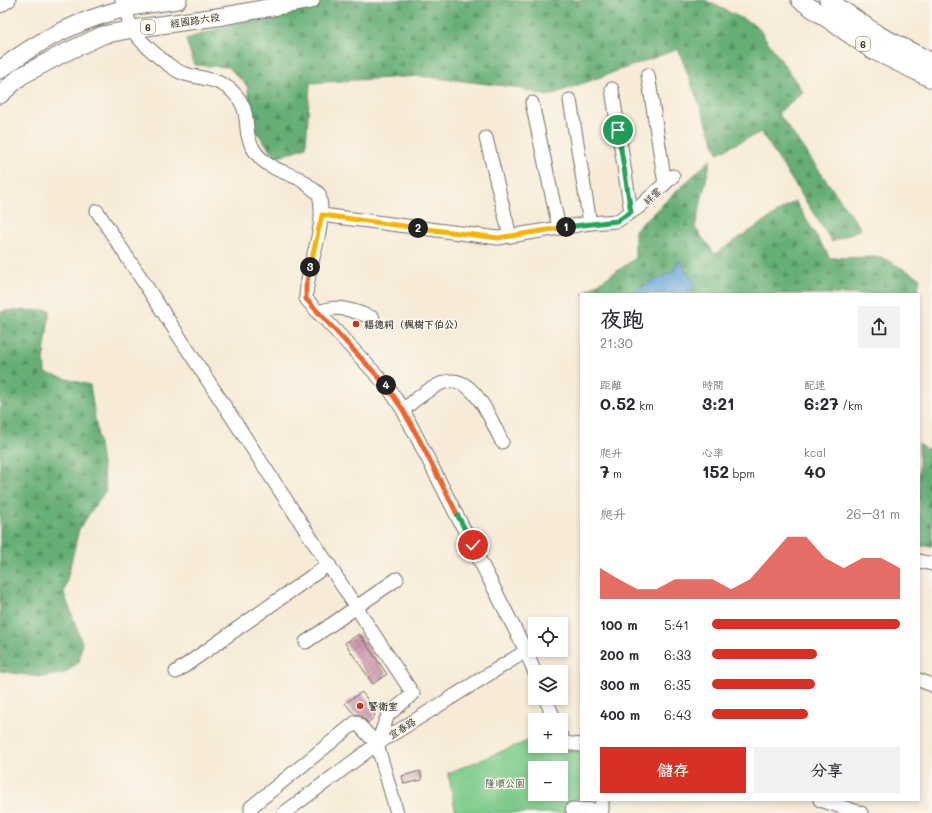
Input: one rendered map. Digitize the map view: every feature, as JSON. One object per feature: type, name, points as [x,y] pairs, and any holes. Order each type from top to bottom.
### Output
[{"type":"main road","name":"6","points":[[0,70],[23,51],[49,36],[124,4],[178,0]]},
{"type":"main road","name":"經國路六段","points":[[0,95],[21,76],[62,54],[103,35],[311,0]]},
{"type":"main road","name":"6","points":[[800,0],[886,48],[932,79]]},
{"type":"main road","name":"6","points":[[828,0],[886,48],[932,62]]},
{"type":"street","points":[[0,6],[10,0]]},
{"type":"street","points":[[124,4],[132,29],[163,61],[176,70],[219,82],[230,89],[239,99],[246,109],[249,140],[256,153],[278,172],[300,179],[319,194],[322,215],[306,286],[306,299],[388,387],[403,410],[526,650],[532,665]]},
{"type":"street","name":"祥雲","points":[[322,215],[498,238],[590,223],[617,221],[631,212],[669,180],[648,75]]},
{"type":"street","points":[[612,89],[631,212]]},
{"type":"street","points":[[570,100],[590,223]]},
{"type":"street","points":[[532,103],[559,228]]},
{"type":"street","points":[[486,138],[510,236]]},
{"type":"street","points":[[97,211],[414,694],[388,715],[376,744]]},
{"type":"street","points":[[318,313],[327,308],[334,307],[350,310],[373,318]]},
{"type":"street","points":[[403,410],[435,386],[453,380],[468,386],[488,413],[502,442]]},
{"type":"street","points":[[920,561],[932,564]]},
{"type":"street","points":[[176,672],[329,564]]},
{"type":"street","points":[[306,642],[397,579]]},
{"type":"street","name":"宜春路","points":[[284,813],[376,744],[526,650]]},
{"type":"street","points":[[920,680],[932,685]]},
{"type":"street","points":[[251,813],[251,807],[356,722],[376,744],[397,813]]},
{"type":"street","points":[[568,743],[580,745]]},
{"type":"street","points":[[572,808],[602,810],[602,801]]},
{"type":"street","points":[[823,801],[860,813]]},
{"type":"green space","points":[[309,0],[705,0],[757,26],[803,92],[778,113],[861,229],[832,242],[761,132],[718,153],[678,49],[548,96],[514,87],[419,76],[310,83],[306,147],[276,158],[256,131],[247,86],[228,67],[194,65],[186,39]]},
{"type":"green space","points":[[711,159],[695,228],[715,254],[795,201],[830,258],[881,257],[920,278],[917,293],[584,293],[635,259],[635,230]]},
{"type":"green space","points":[[50,310],[44,354],[45,373],[90,385],[106,490],[79,529],[64,593],[82,642],[79,662],[64,674],[38,677],[0,671],[0,313],[4,311]]},
{"type":"green space","points":[[920,444],[926,449],[932,447],[932,546],[920,546]]},
{"type":"green space","name":"隆順公園","points":[[528,741],[528,753],[568,753],[568,750],[580,752],[580,799],[575,798],[577,813],[456,813],[448,773]]},
{"type":"water","points":[[679,260],[696,284],[689,293],[632,293],[652,281],[673,272]]},
{"type":"building","points":[[359,634],[387,674],[373,684],[345,643]]},
{"type":"building","name":"警衛室","points":[[362,692],[375,710],[374,717],[368,723],[359,715],[354,714],[345,703]]},
{"type":"building","points":[[420,771],[422,780],[404,784],[402,776]]},
{"type":"place","name":"福德祠（楓樹下伯公）","points":[[356,324]]},
{"type":"place","name":"警衛室","points":[[360,706]]},
{"type":"route","points":[[473,545],[419,439],[388,387],[306,299],[306,286],[322,215],[498,238],[590,223],[617,221],[631,212],[618,130]]}]
